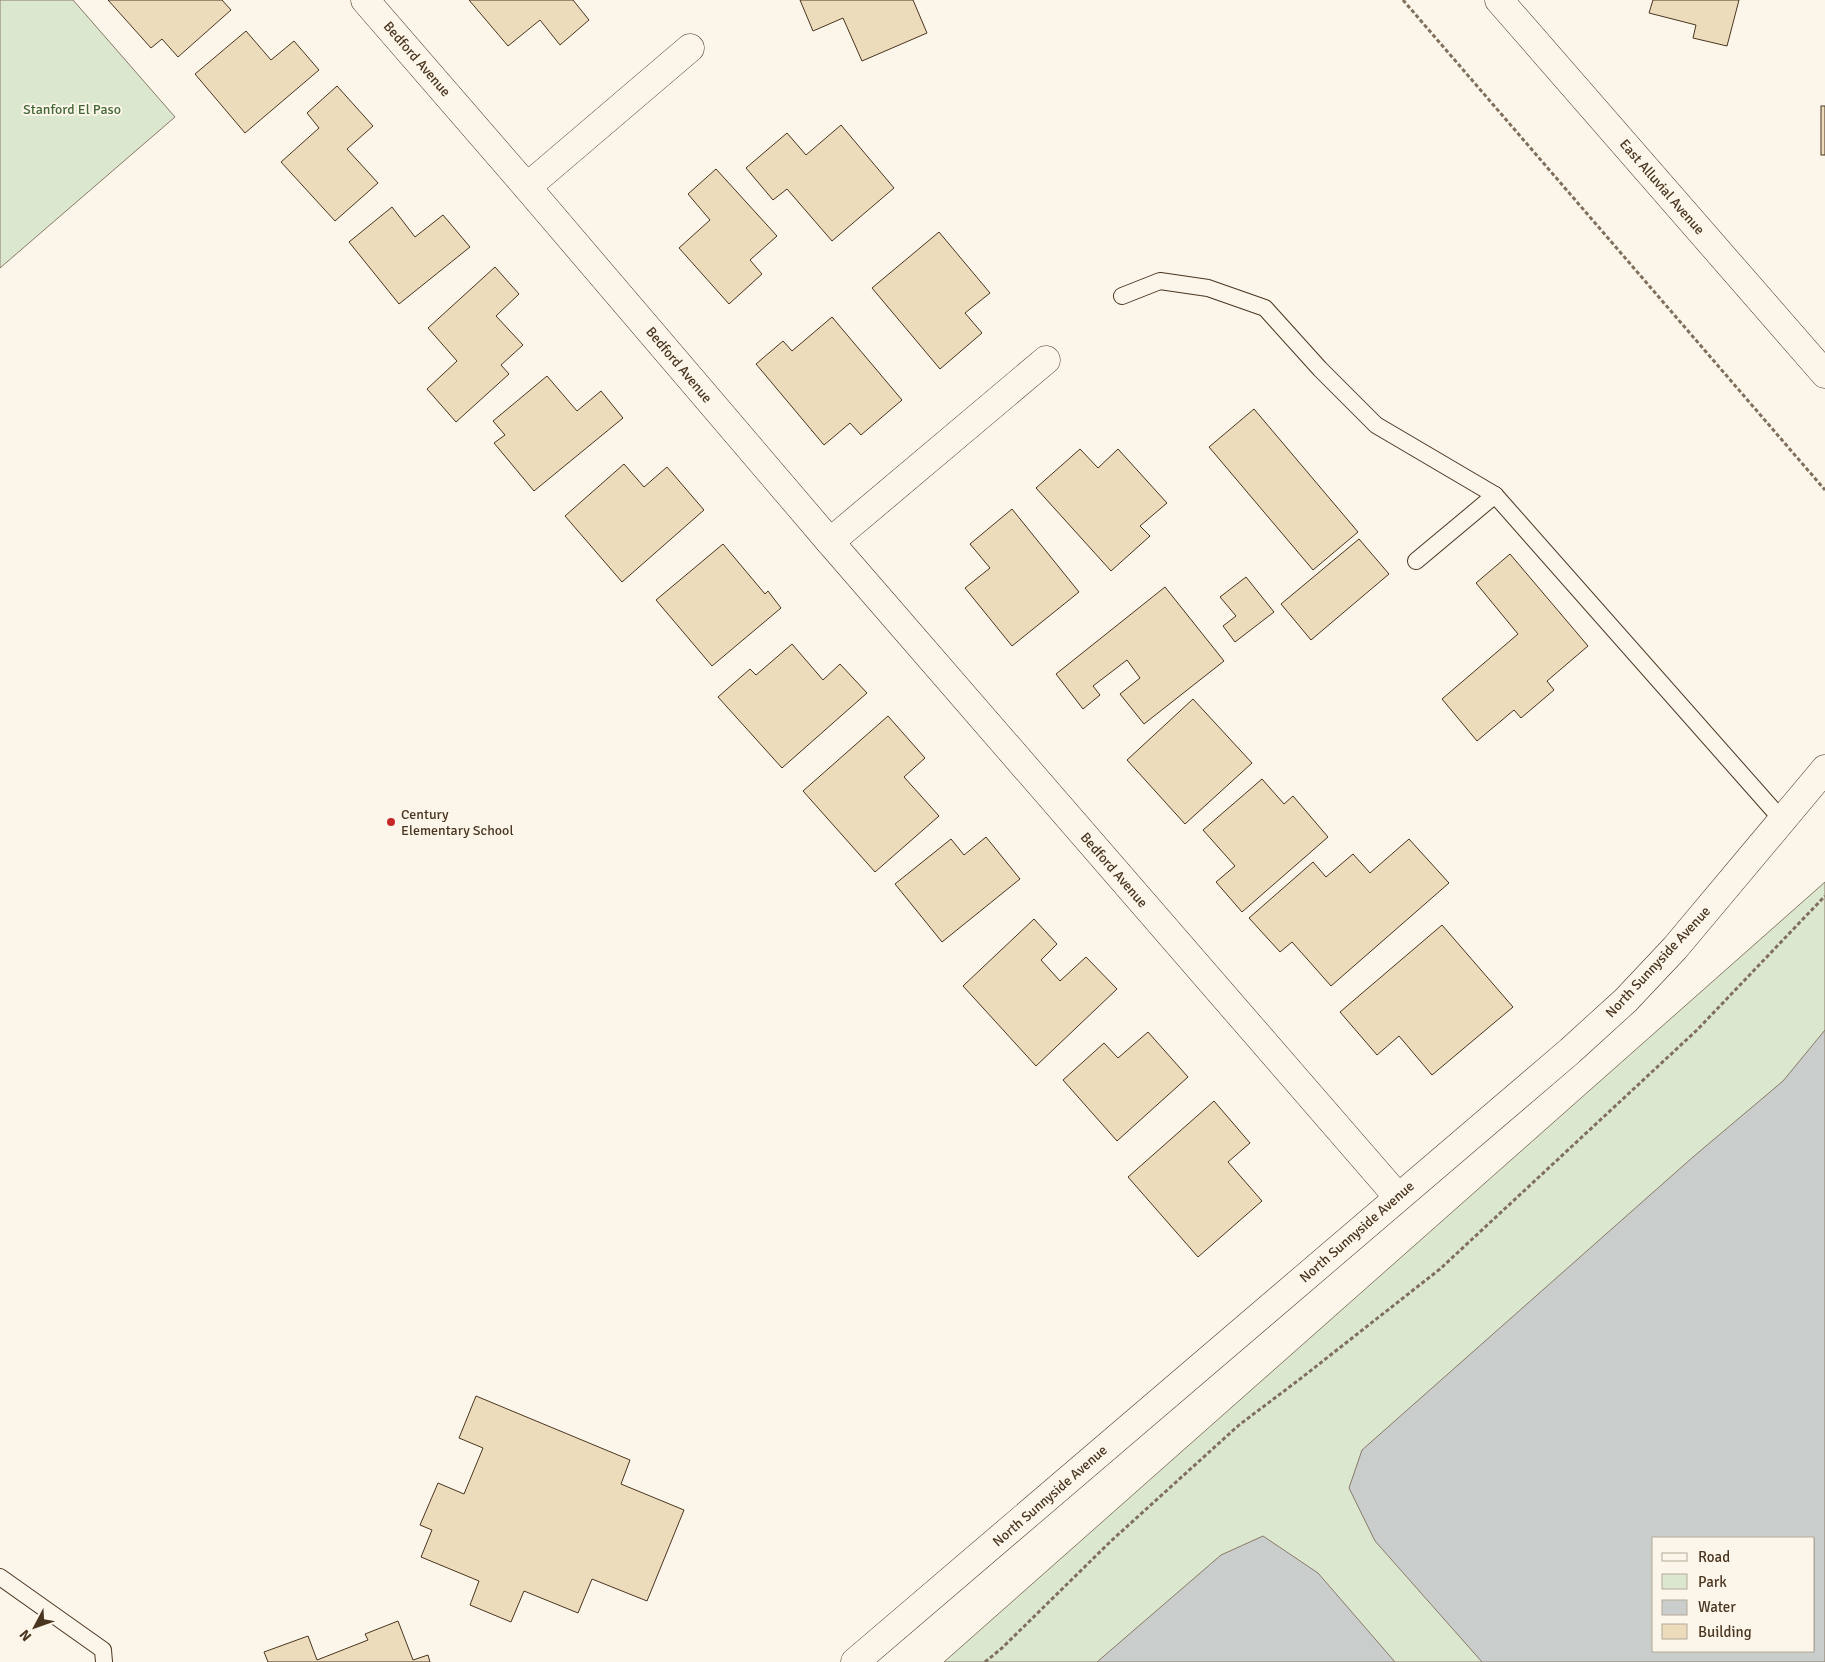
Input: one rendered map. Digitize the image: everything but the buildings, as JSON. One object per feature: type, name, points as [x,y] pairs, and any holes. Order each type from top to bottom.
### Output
[{"type":"street","name":"Bedford Avenue","points":[[365,0],[830,542],[1398,1197]]},
{"type":"street","name":"East Alluvial Avenue","points":[[1499,0],[1825,374]]},
{"type":"street","points":[[527,187],[690,48]]},
{"type":"street","points":[[830,542],[1046,360]]},
{"type":"street","name":"North Sunnyside Avenue","points":[[855,1662],[1570,1051],[1626,1000],[1675,948],[1825,769]]},
{"type":"lane","points":[[1122,296],[1160,281],[1208,288],[1265,308],[1320,369],[1376,425],[1495,495],[1783,821]]},
{"type":"lane","points":[[1416,561],[1495,495]]},
{"type":"lane","points":[[0,1577],[103,1650],[104,1662]]},
{"type":"path","points":[[1403,0],[1825,490]]},
{"type":"path","points":[[985,1662],[1002,1648],[1111,1541],[1239,1425],[1440,1269],[1697,1030],[1825,896]]},
{"type":"green space","name":"Stanford El Paso","points":[[0,0],[73,0],[175,117],[0,268]]},
{"type":"green space","points":[[1825,882],[1825,1662],[944,1662]]},
{"type":"water","points":[[1825,1030],[1825,1662],[1482,1662],[1375,1541],[1349,1488],[1362,1450],[1693,1157],[1783,1081]]},
{"type":"water","points":[[1263,1536],[1318,1573],[1395,1662],[1097,1662],[1221,1555]]},
{"type":"place","name":"Century Elementary School","points":[[391,822]]}]
